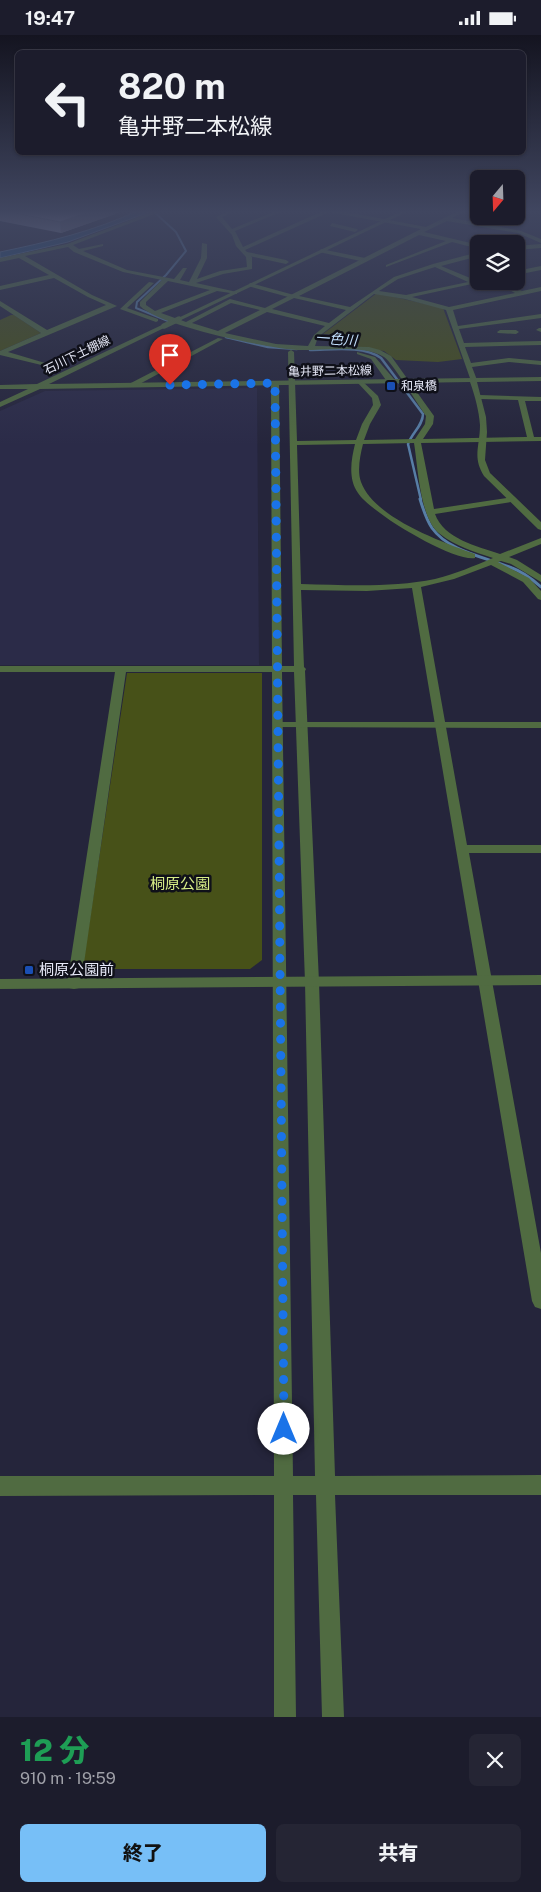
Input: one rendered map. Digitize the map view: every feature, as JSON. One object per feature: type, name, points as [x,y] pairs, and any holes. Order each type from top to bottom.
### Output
[{"type":"street","points":[[76,288],[123,309],[258,348],[291,352],[368,355],[398,381],[430,416],[429,425],[416,441]]},
{"type":"street","points":[[123,309],[150,288]]},
{"type":"street","points":[[154,288],[143,303],[146,309],[155,313],[188,323],[220,336],[276,346],[359,348],[378,351],[389,357],[398,381]]},
{"type":"street","name":"石川下土棚線","points":[[0,397],[231,288]]},
{"type":"street","name":"石川下土棚線","points":[[0,405],[243,288]]},
{"type":"street","points":[[264,288],[351,309]]},
{"type":"street","points":[[131,385],[266,309],[308,288]]},
{"type":"street","points":[[312,347],[313,339],[377,288]]},
{"type":"street","points":[[406,297],[446,288]]},
{"type":"street","points":[[155,313],[218,289],[234,293]]},
{"type":"street","points":[[372,291],[406,297],[448,309],[541,289]]},
{"type":"street","points":[[516,290],[522,293]]},
{"type":"street","points":[[188,323],[230,301],[330,325]]},
{"type":"street","points":[[0,303],[46,333]]},
{"type":"street","points":[[2,353],[111,305]]},
{"type":"street","points":[[448,309],[480,397],[483,439],[480,457],[481,464],[487,474],[541,527]]},
{"type":"street","points":[[7,315],[14,313]]},
{"type":"street","points":[[454,328],[541,316]]},
{"type":"street","points":[[503,322],[504,332],[516,332]]},
{"type":"street","points":[[460,345],[541,343]]},
{"type":"street","points":[[291,352],[296,587],[301,669],[312,982],[323,1416],[334,1717]]},
{"type":"street","points":[[2,353],[60,369]]},
{"type":"street","points":[[468,365],[509,360],[541,363]]},
{"type":"street","name":"亀井野二本松線","points":[[0,387],[541,379]]},
{"type":"street","points":[[361,382],[375,398],[377,405],[367,423],[360,442],[356,480],[358,486],[368,499],[391,518],[419,535],[520,575],[532,585],[541,597]]},
{"type":"street","points":[[275,383],[285,1717]]},
{"type":"street","points":[[480,397],[541,399]]},
{"type":"street","points":[[521,398],[531,439]]},
{"type":"street","points":[[292,443],[541,439]]},
{"type":"street","points":[[416,441],[430,512],[434,523],[452,539],[526,568],[541,579]]},
{"type":"street","points":[[430,512],[512,499]]},
{"type":"street","points":[[296,587],[372,587],[416,585],[440,581],[541,541]]},
{"type":"street","points":[[416,585],[487,980],[541,1301]]},
{"type":"street","points":[[0,669],[301,669]]},
{"type":"street","points":[[74,984],[121,669]]},
{"type":"street","points":[[278,725],[541,725]]},
{"type":"street","points":[[463,849],[541,849]]},
{"type":"street","points":[[0,984],[541,980]]},
{"type":"street","points":[[0,1486],[541,1485]]},
{"type":"shaded area","points":[[257,388],[259,665],[0,665],[0,411],[45,391]]},
{"type":"green space","points":[[377,293],[443,308],[462,359],[438,362],[396,360],[384,351],[358,347],[358,336],[323,334]]},
{"type":"green space","points":[[14,315],[41,333],[0,351],[0,320]]},
{"type":"green space","name":"桐原公園","points":[[127,673],[262,673],[262,960],[250,969],[88,969],[83,965]]},
{"type":"waterway","name":"一色川","points":[[152,288],[137,302],[136,308],[168,321]]},
{"type":"waterway","name":"一色川","points":[[231,338],[226,337],[268,347],[297,349]]},
{"type":"waterway","name":"一色川","points":[[310,350],[365,351],[381,358],[423,414],[423,418],[408,444],[421,500]]},
{"type":"waterway","name":"一色川","points":[[420,499],[426,518],[432,528],[448,543],[469,553],[516,570],[541,587]]},
{"type":"place","name":"和泉橋","points":[[391,386]]},
{"type":"place","name":"桐原公園前","points":[[29,970]]},
{"type":"route","points":[[170,385],[275,383],[284,1429]]}]
